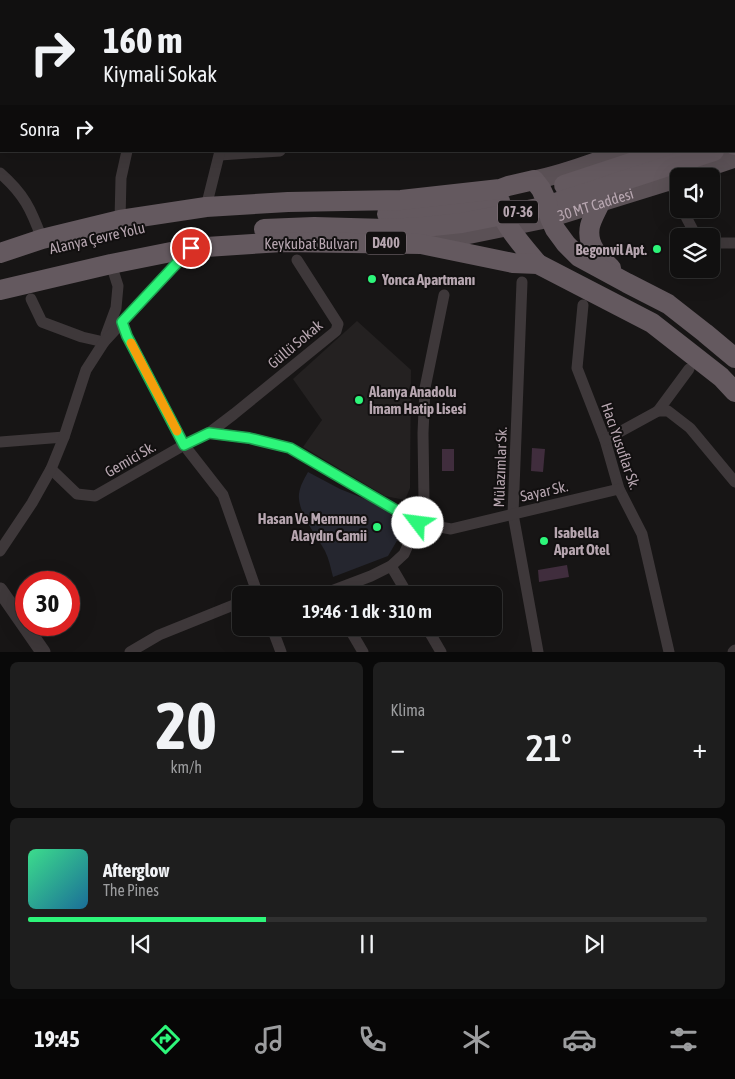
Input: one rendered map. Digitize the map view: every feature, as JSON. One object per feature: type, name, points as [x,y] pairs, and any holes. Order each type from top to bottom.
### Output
[{"type":"highway","name":"Keykubat Bulvarı","points":[[315,221],[461,209],[542,193],[664,152]]},
{"type":"highway","name":"Keykubat Bulvarı","points":[[315,221],[387,229],[462,223],[543,207],[711,152]]},
{"type":"highway","points":[[594,159],[587,174],[586,188],[593,201],[600,203],[590,227],[590,240],[596,254],[627,283]]},
{"type":"highway","points":[[0,253],[42,239],[120,220],[206,207],[288,202],[401,200],[500,189],[534,180],[547,202],[550,218],[555,229],[579,257],[668,304],[735,358]]},
{"type":"highway","points":[[500,189],[499,208],[509,227],[538,264]]},
{"type":"highway","points":[[442,240],[452,232],[455,217],[452,205],[443,195]]},
{"type":"highway","name":"Alanya Çevre Yolu","points":[[0,263],[65,243],[143,226],[249,215],[315,221]]},
{"type":"highway","name":"Alanya Çevre Yolu","points":[[0,280],[17,274],[138,244],[195,235],[253,230],[315,221]]},
{"type":"highway","name":"Keykubat Bulvarı","points":[[0,290],[111,264],[191,248],[282,242],[421,244],[513,262],[538,264],[652,323],[720,377],[735,392]]},
{"type":"main road","points":[[534,180],[548,177],[594,159],[623,152]]},
{"type":"main road","name":"30 MT Caddesi","points":[[706,168],[735,158]]},
{"type":"main road","name":"30 MT Caddesi","points":[[421,244],[550,218],[670,180]]},
{"type":"street","points":[[120,220],[122,178],[127,152]]},
{"type":"street","points":[[206,207],[220,153],[250,152]]},
{"type":"street","points":[[0,173],[24,199],[33,215],[42,239]]},
{"type":"street","points":[[720,243],[735,243]]},
{"type":"street","points":[[0,551],[51,469],[64,437],[86,370],[104,342],[191,248]]},
{"type":"street","name":"Güllü Sokak","points":[[209,433],[336,331],[338,324],[297,260]]},
{"type":"street","points":[[104,342],[116,308],[118,286],[111,264]]},
{"type":"street","name":"Mülazımlar Sk.","points":[[522,282],[513,514],[538,652]]},
{"type":"street","points":[[346,586],[391,566],[404,554],[418,523],[424,501],[423,433],[425,388],[444,295]]},
{"type":"street","points":[[31,299],[42,322],[82,337],[104,342]]},
{"type":"street","name":"Hacı Yusuflar Sk.","points":[[583,305],[577,368],[605,440],[618,489],[642,534],[669,652]]},
{"type":"street","points":[[122,322],[127,336],[184,445],[223,495],[255,586]]},
{"type":"street","points":[[658,411],[689,370]]},
{"type":"street","points":[[605,440],[658,411],[668,410],[690,428],[735,482]]},
{"type":"street","points":[[209,433],[249,438],[290,448],[418,523]]},
{"type":"street","name":"Gemici Sk.","points":[[51,469],[77,494],[96,496],[184,445],[209,433]]},
{"type":"street","points":[[0,442],[64,437]]},
{"type":"street","name":"Sayar Sk.","points":[[418,523],[451,529],[618,489]]},
{"type":"street","points":[[391,566],[403,586]]},
{"type":"street","points":[[0,590],[43,652]]},
{"type":"street","points":[[130,652],[159,635],[232,606]]},
{"type":"street","points":[[275,636],[281,652]]},
{"type":"street","points":[[354,636],[364,652]]},
{"type":"street","points":[[432,636],[441,652]]},
{"type":"shaded area","name":"Alanya Anadolu İmam Hatip Lisesi","points":[[357,321],[411,370],[410,488],[405,500],[385,496],[303,447],[322,420],[293,379]]},
{"type":"shaded area","points":[[532,448],[545,449],[543,472],[531,471]]},
{"type":"shaded area","points":[[442,449],[454,449],[454,471],[442,471]]},
{"type":"shaded area","points":[[308,472],[340,489],[380,505],[405,527],[388,556],[333,577],[326,554],[304,516],[299,501],[300,488]]},
{"type":"shaded area","points":[[567,565],[569,577],[539,582],[538,570]]},
{"type":"slow traffic","points":[[131,343],[177,431]]},
{"type":"place","name":"Begonvil Apt.","points":[[657,249]]},
{"type":"place","name":"Yonca Apartmanı","points":[[372,279]]},
{"type":"place","name":"Alanya Anadolu İmam Hatip Lisesi","points":[[359,400]]},
{"type":"place","name":"Hasan Ve Memnune Alaydın Camii","points":[[377,527]]},
{"type":"place","name":"Isabella Apart Otel","points":[[544,541]]},
{"type":"route","points":[[191,248],[122,322],[127,336],[184,445],[209,433],[249,438],[290,448],[418,523]]}]
